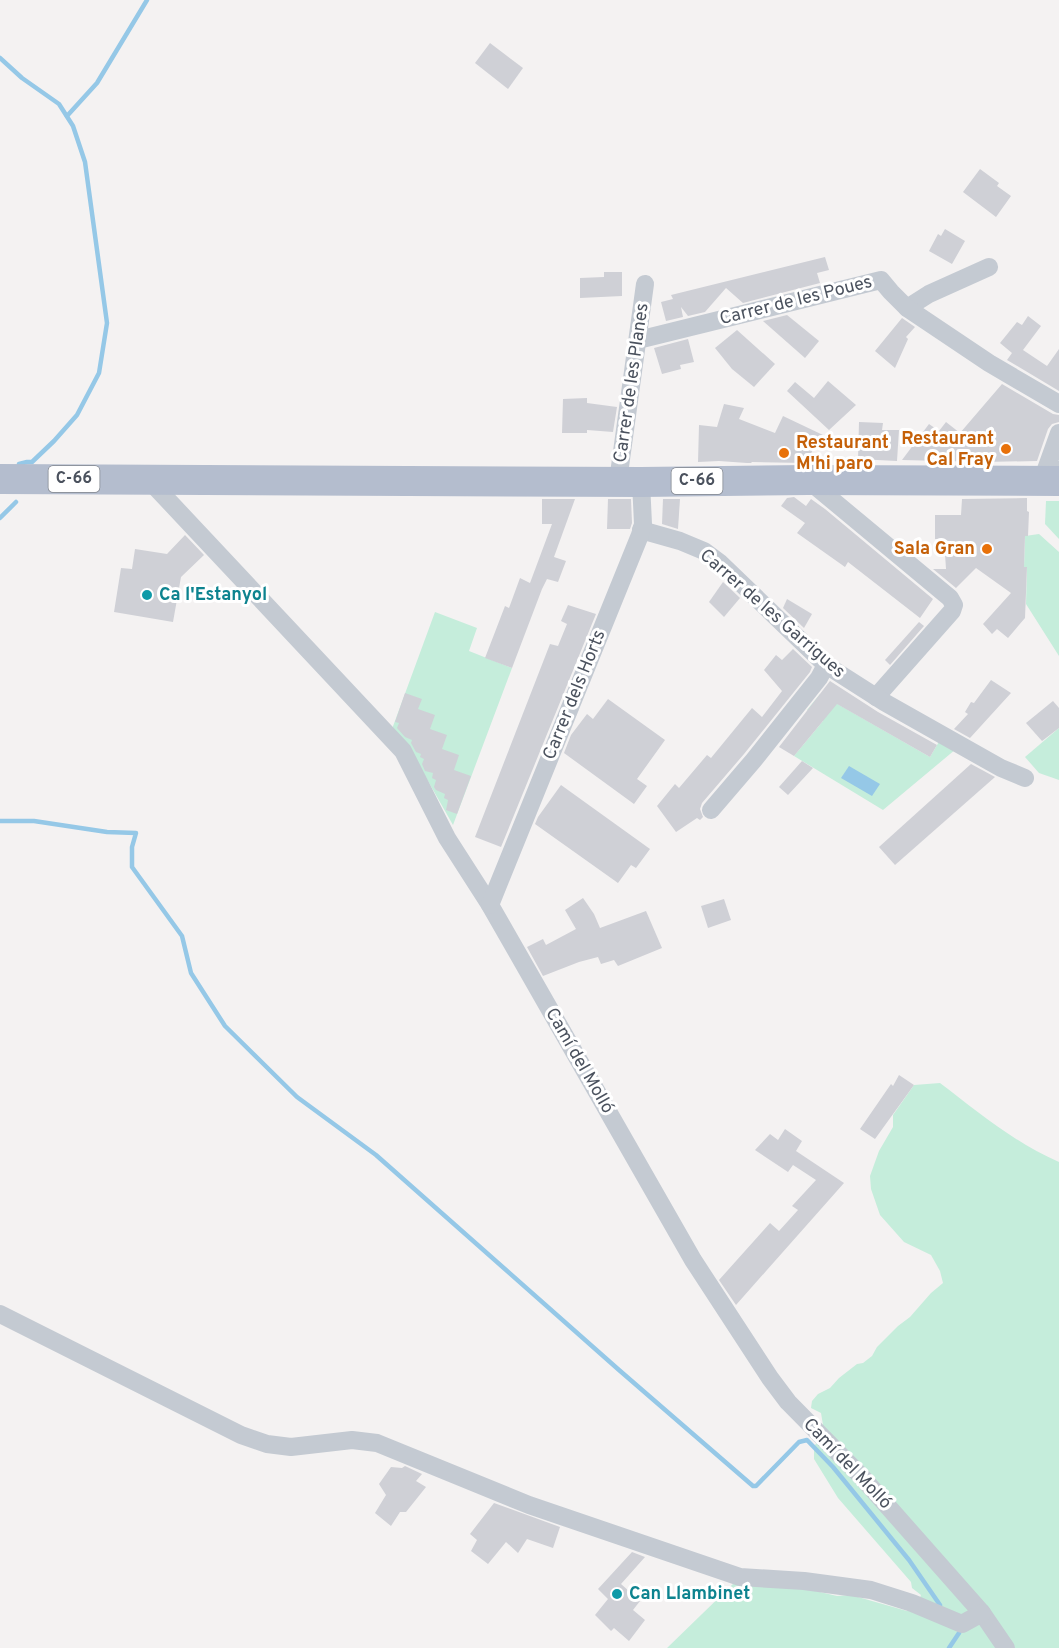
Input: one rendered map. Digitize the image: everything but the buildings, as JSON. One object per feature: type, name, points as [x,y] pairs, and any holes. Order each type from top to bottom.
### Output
[{"type":"main road","name":"C-66","points":[[0,479],[629,482],[1053,476]]},
{"type":"street","points":[[907,308],[929,294],[989,267]]},
{"type":"street","name":"Carrer de les Poues","points":[[638,340],[881,280],[907,308],[989,363],[1059,404]]},
{"type":"street","name":"Carrer de les Planes","points":[[629,482],[638,340],[645,284]]},
{"type":"street","points":[[1059,434],[1045,472],[1053,476],[1059,448]]},
{"type":"street","name":"Camí del Molló","points":[[148,479],[403,751],[447,838],[490,905],[693,1260],[770,1378],[788,1402],[861,1476],[982,1613],[1006,1648]]},
{"type":"street","points":[[807,480],[951,598],[954,605],[952,611],[876,697]]},
{"type":"street","name":"Carrer dels Horts","points":[[490,905],[643,524],[629,482]]},
{"type":"street","name":"Carrer de les Garrigues","points":[[641,530],[680,541],[704,551],[720,563],[826,665],[876,697],[1001,768],[1025,778]]},
{"type":"street","points":[[711,810],[819,678],[826,665]]},
{"type":"street","points":[[0,1314],[241,1435],[267,1444],[291,1447],[352,1440],[377,1443],[528,1505],[740,1577],[804,1581],[872,1590],[912,1603],[962,1624],[982,1613]]},
{"type":"green space","points":[[1046,501],[1059,501],[1059,539],[1045,524]]},
{"type":"green space","points":[[1039,534],[1059,552],[1059,656],[1026,604],[1025,536]]},
{"type":"green space","points":[[435,612],[477,628],[469,651],[512,668],[453,825],[412,753],[392,729]]},
{"type":"green space","points":[[820,694],[930,757],[940,740],[956,749],[883,810],[794,756],[823,721],[807,710]]},
{"type":"green space","points":[[1059,728],[1059,780],[1039,773],[1025,757]]},
{"type":"green space","points":[[940,1083],[1027,1146],[1059,1162],[1059,1648],[667,1648],[736,1581],[803,1588],[837,1596],[851,1595],[907,1611],[917,1605],[921,1595],[912,1588],[911,1582],[838,1498],[814,1459],[814,1447],[821,1435],[823,1425],[821,1413],[811,1408],[812,1401],[818,1394],[830,1388],[857,1364],[863,1363],[872,1356],[877,1347],[943,1283],[940,1271],[931,1255],[904,1242],[880,1215],[871,1189],[870,1176],[879,1151],[893,1127],[893,1115],[914,1085]]},
{"type":"water","points":[[849,766],[880,784],[872,796],[841,778]]},
{"type":"waterway","points":[[67,116],[97,83],[147,0]]},
{"type":"waterway","points":[[0,58],[22,78],[59,104],[73,126],[85,162],[107,323],[99,373],[77,415],[32,462],[19,464]]},
{"type":"waterway","points":[[0,518],[16,502]]},
{"type":"waterway","points":[[0,821],[34,821],[107,832],[136,833],[132,847],[132,867],[182,936],[191,973],[225,1026],[297,1097],[376,1155],[753,1486],[756,1486],[799,1442],[807,1440],[833,1467],[909,1560],[940,1605]]},
{"type":"waterway","points":[[949,1648],[959,1633]]},
{"type":"place","name":"Restaurant Cal Fray","points":[[1006,449]]},
{"type":"place","name":"Restaurant M'hi paro","points":[[784,453]]},
{"type":"place","name":"Sala Gran","points":[[987,549]]},
{"type":"place","name":"Ca l'Estanyol","points":[[147,595]]},
{"type":"place","name":"Can Llambinet","points":[[617,1594]]}]
